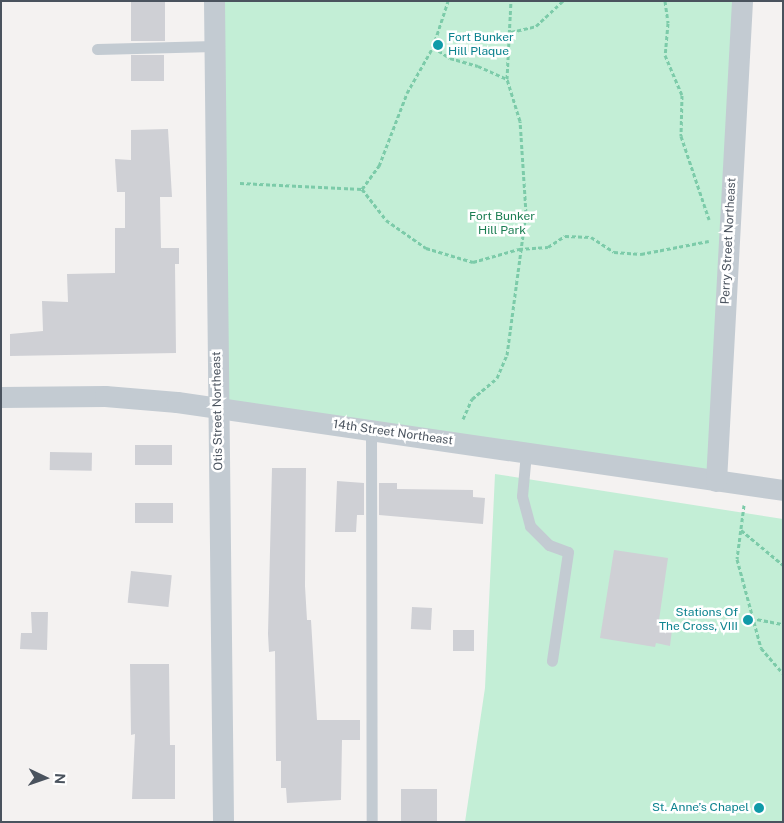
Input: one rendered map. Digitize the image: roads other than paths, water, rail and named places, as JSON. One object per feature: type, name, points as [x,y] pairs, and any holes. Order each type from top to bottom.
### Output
[{"type":"street","name":"Otis Street Northeast","points":[[214,1],[223,822]]},
{"type":"street","name":"Perry Street Northeast","points":[[716,481],[742,1]]},
{"type":"street","name":"14th Street Northeast","points":[[1,397],[105,396],[218,407],[783,490]]},
{"type":"lane","points":[[97,49],[214,46]]},
{"type":"lane","points":[[371,430],[372,822]]},
{"type":"lane","points":[[526,453],[522,496],[530,526],[549,545],[568,552],[552,661]]},
{"type":"place","name":"Fort Bunker Hill Plaque","points":[[438,45]]},
{"type":"place","name":"Stations Of The Cross, VIII","points":[[748,620]]},
{"type":"place","name":"St. Anne’s Chapel","points":[[759,808]]},
{"type":"park label","name":"Fort Bunker Hill Park","points":[[502,224]]}]
